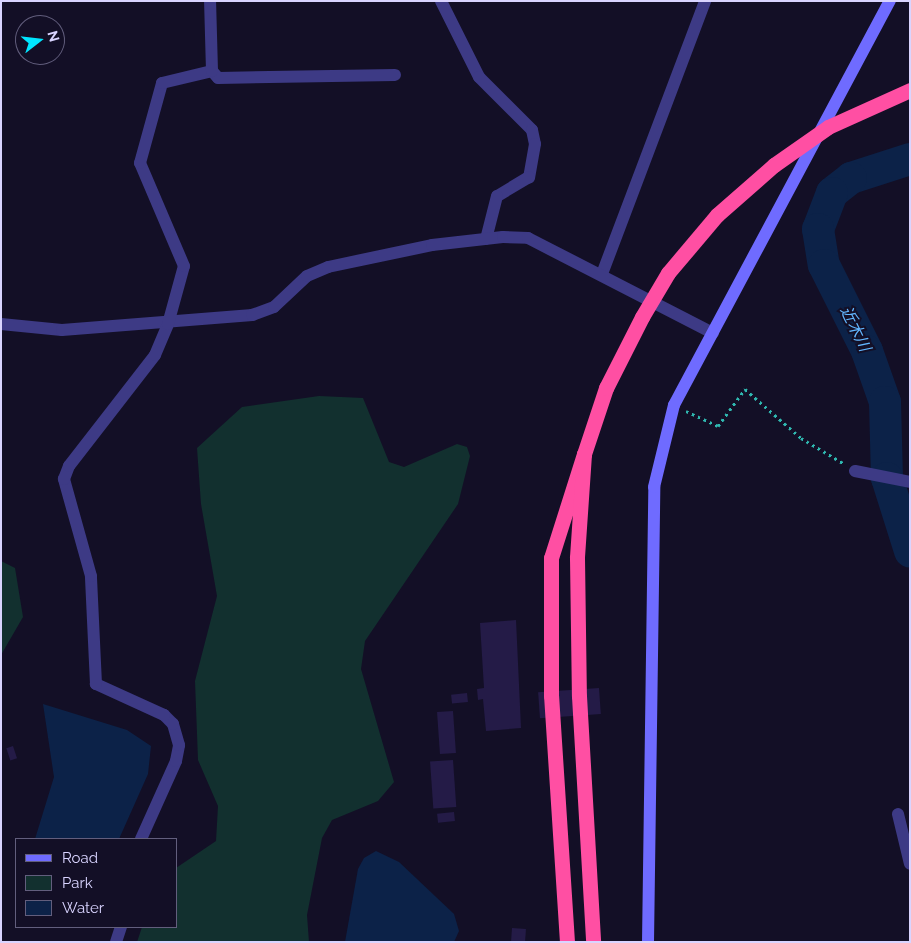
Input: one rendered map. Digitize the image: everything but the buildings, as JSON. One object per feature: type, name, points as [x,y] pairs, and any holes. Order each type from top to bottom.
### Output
[{"type":"highway","points":[[567,942],[551,696],[551,558],[606,388],[642,317],[668,273],[717,215],[774,165],[828,127],[910,90]]},
{"type":"highway","points":[[584,454],[577,558],[579,696],[593,942]]},
{"type":"street","points":[[210,1],[212,70],[218,78],[395,75]]},
{"type":"street","points":[[441,1],[479,77],[532,130],[535,144],[529,177],[497,196],[486,238]]},
{"type":"street","points":[[602,274],[705,1]]},
{"type":"street","points":[[648,942],[654,487],[674,405],[890,1]]},
{"type":"street","points":[[141,838],[176,761],[179,745],[173,724],[164,715],[96,684],[91,576],[64,479],[69,466],[155,355],[168,324],[184,266],[140,163],[162,83],[212,70]]},
{"type":"street","points":[[1,324],[62,330],[168,324],[252,315],[274,306],[306,276],[328,267],[432,245],[486,238],[528,238],[602,274],[713,333]]},
{"type":"street","points":[[855,471],[910,482]]},
{"type":"street","points":[[898,814],[910,864]]},
{"type":"street","points":[[116,942],[121,928]]},
{"type":"path","points":[[674,405],[718,426],[745,389],[801,438],[855,471]]},
{"type":"green space","points":[[319,396],[363,398],[389,462],[404,467],[457,444],[467,447],[470,456],[458,504],[365,641],[361,669],[394,782],[378,801],[332,820],[322,838],[307,915],[309,942],[137,942],[142,928],[178,928],[178,867],[216,841],[218,806],[198,760],[195,681],[217,596],[201,504],[197,448],[242,407]]},
{"type":"green space","points":[[1,561],[15,568],[23,617],[1,655]]},
{"type":"water","points":[[43,704],[127,730],[151,746],[148,774],[119,838],[35,838],[54,777]]},
{"type":"water","points":[[376,851],[399,862],[454,914],[459,931],[454,942],[345,942],[358,869],[364,858]]},
{"type":"waterway","name":"近木川","points":[[910,159],[851,178],[832,193],[818,229],[824,265],[867,351],[885,402],[887,478],[910,551]]}]
